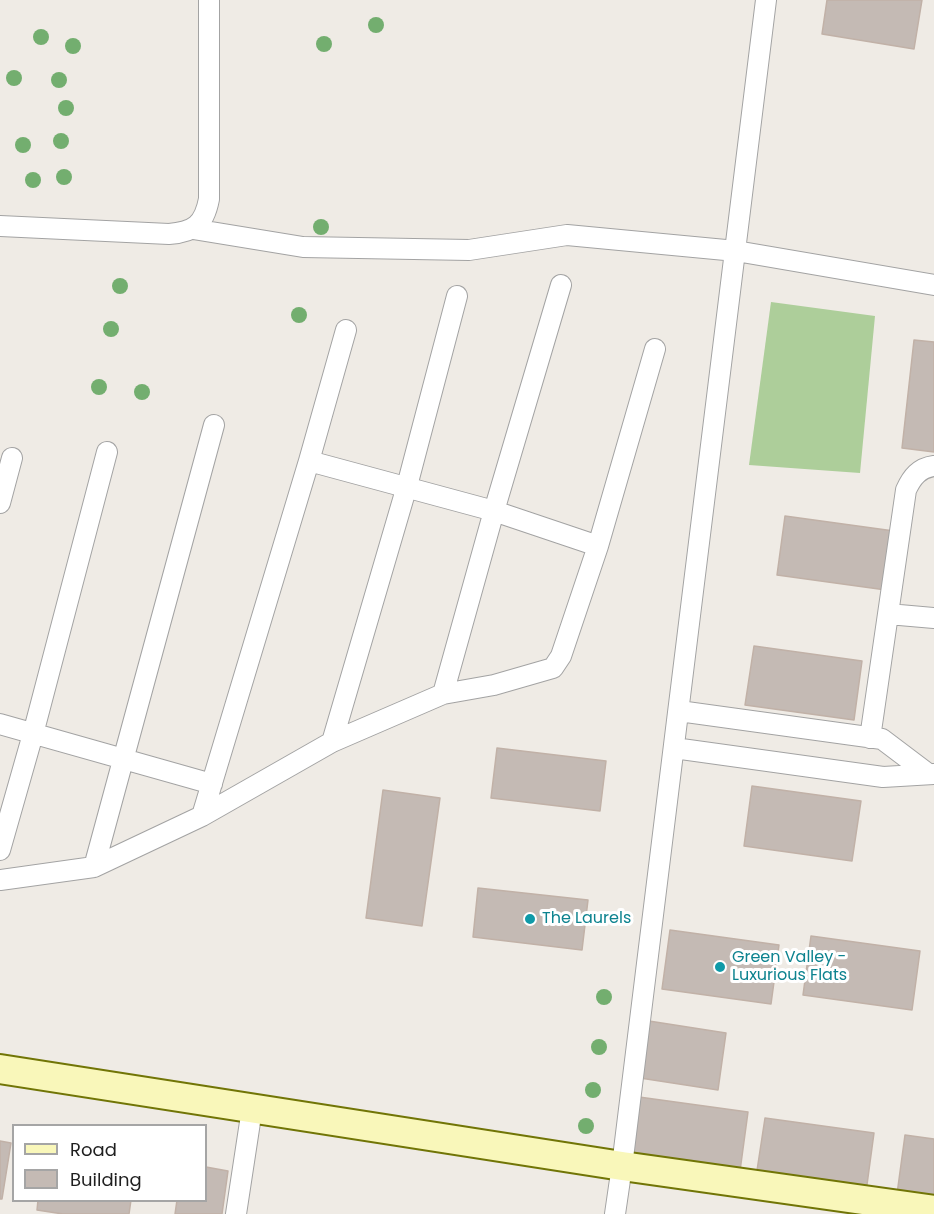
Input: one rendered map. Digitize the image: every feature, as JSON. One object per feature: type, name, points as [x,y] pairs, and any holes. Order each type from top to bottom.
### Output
[{"type":"street","points":[[193,229],[206,212],[209,199],[209,0]]},
{"type":"street","points":[[615,1214],[766,0]]},
{"type":"street","points":[[0,226],[169,234],[193,229],[303,247],[469,250],[567,235],[736,251],[934,285]]},
{"type":"street","points":[[443,694],[561,285]]},
{"type":"street","points":[[332,742],[407,486],[458,296]]},
{"type":"street","points":[[202,816],[346,330]]},
{"type":"street","points":[[0,880],[94,867],[202,816],[332,742],[443,694],[494,685],[553,668],[564,648],[598,546],[655,349]]},
{"type":"street","points":[[94,867],[214,425]]},
{"type":"street","points":[[0,850],[107,452]]},
{"type":"street","points":[[0,503],[12,458]]},
{"type":"street","points":[[309,461],[494,511],[598,546]]},
{"type":"street","points":[[870,738],[906,490],[912,477],[926,467],[934,466]]},
{"type":"street","points":[[888,614],[934,618]]},
{"type":"street","points":[[679,711],[882,740],[930,774]]},
{"type":"street","points":[[0,724],[212,784]]},
{"type":"street","points":[[674,748],[883,777],[930,774]]},
{"type":"street","points":[[0,1069],[622,1166],[934,1210]]},
{"type":"street","points":[[236,1214],[252,1108]]},
{"type":"green space","points":[[771,302],[875,316],[860,473],[749,465]]},
{"type":"building","points":[[827,0],[922,0],[914,49],[822,34]]},
{"type":"building","points":[[914,340],[934,342],[934,452],[902,448]]},
{"type":"building","points":[[785,516],[894,531],[886,590],[777,575]]},
{"type":"building","points":[[754,646],[862,661],[854,720],[745,705]]},
{"type":"building","points":[[497,748],[606,761],[600,811],[491,798]]},
{"type":"building","points":[[752,786],[861,801],[852,861],[744,846]]},
{"type":"building","points":[[383,790],[440,798],[422,926],[366,918]]},
{"type":"building","name":"The Laurels","points":[[478,888],[588,900],[582,950],[473,937]]},
{"type":"building","name":"Green Valley - Luxurious Flats","points":[[670,930],[779,945],[771,1004],[662,989]]},
{"type":"building","points":[[811,936],[920,951],[912,1010],[803,995]]},
{"type":"building","points":[[649,1021],[726,1033],[718,1090],[640,1078]]},
{"type":"building","points":[[639,1097],[748,1112],[740,1171],[631,1156]]},
{"type":"building","points":[[765,1118],[874,1133],[866,1192],[756,1177]]},
{"type":"building","points":[[905,1135],[934,1139],[934,1199],[897,1194]]},
{"type":"building","points":[[0,1141],[11,1143],[2,1199],[0,1199]]},
{"type":"building","points":[[207,1167],[228,1171],[222,1214],[175,1214],[177,1202],[207,1202]]},
{"type":"building","points":[[38,1202],[131,1202],[129,1214],[63,1214],[37,1210]]},
{"type":"place","name":"The Laurels","points":[[530,919]]},
{"type":"place","name":"Green Valley - Luxurious Flats","points":[[720,967]]}]
